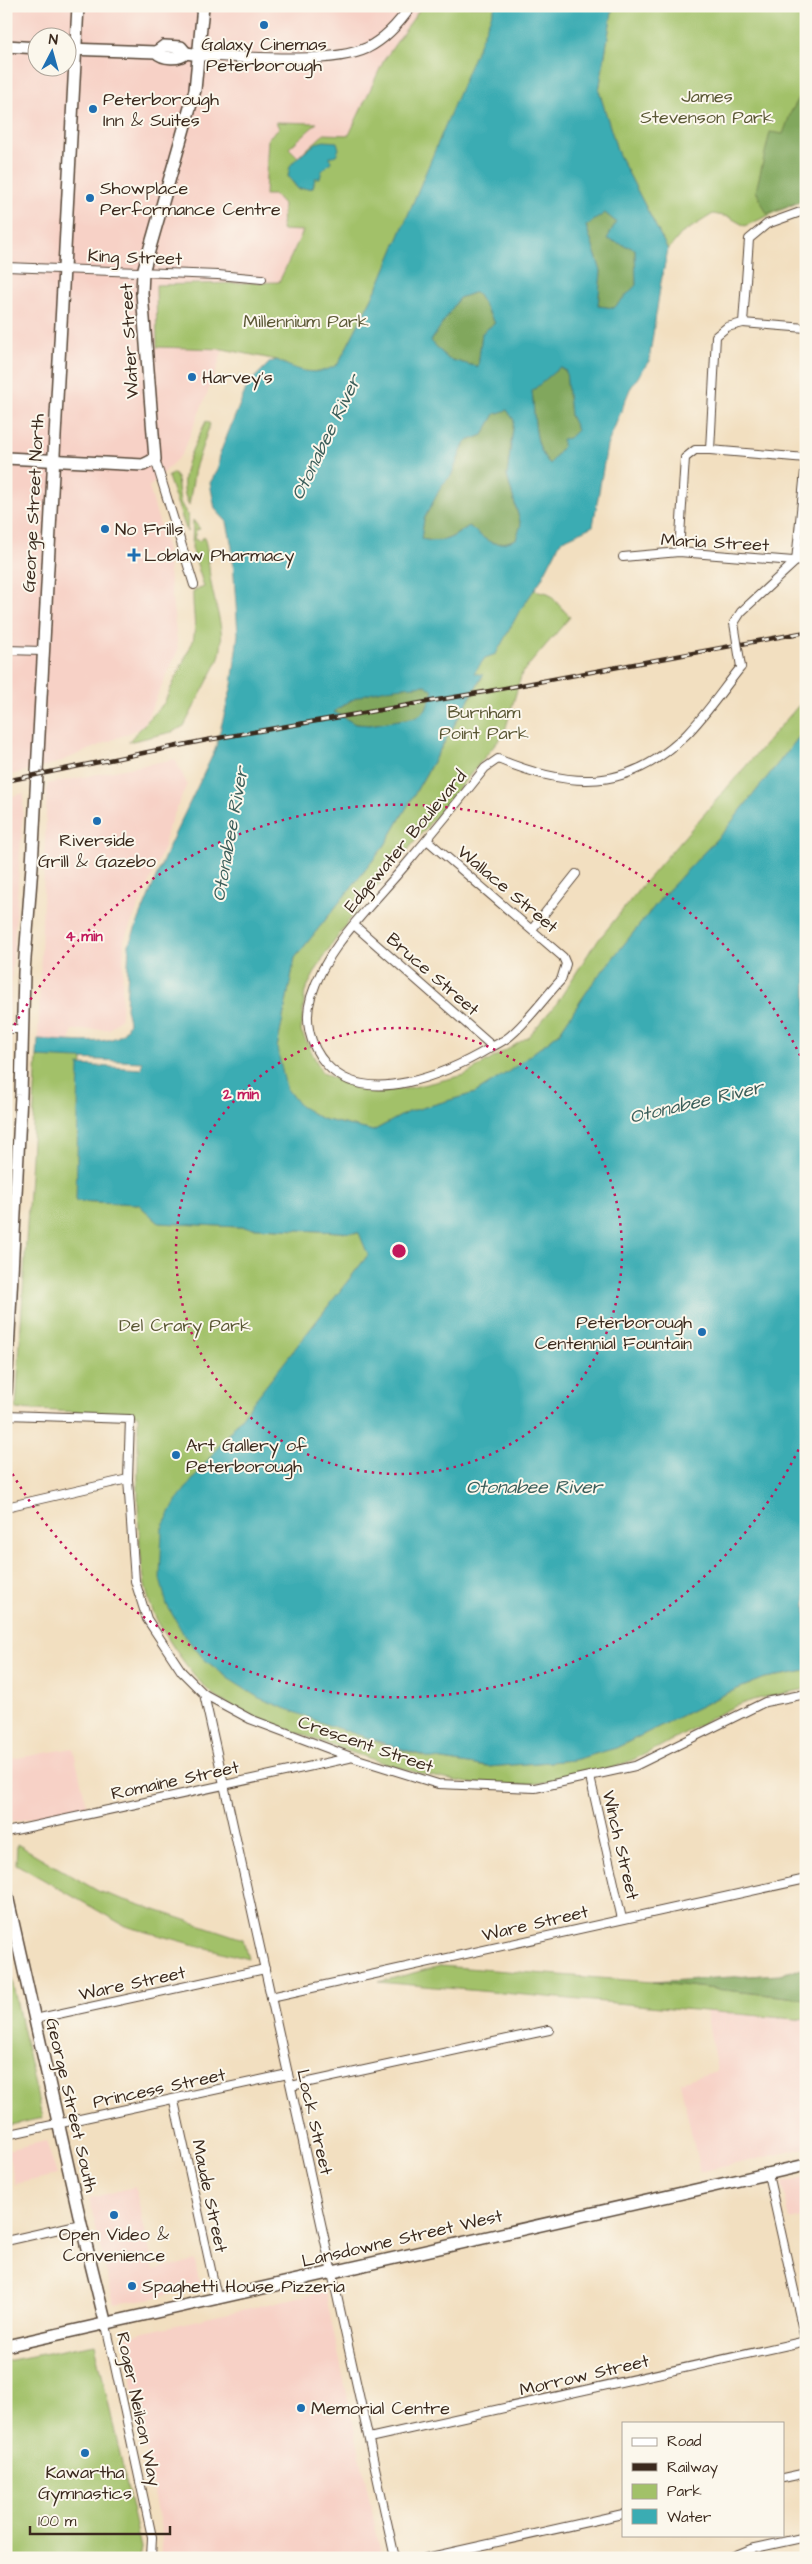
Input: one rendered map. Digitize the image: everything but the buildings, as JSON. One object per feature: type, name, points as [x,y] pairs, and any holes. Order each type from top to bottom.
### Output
[{"type":"main road","name":"George Street North","points":[[75,28],[78,6]]},
{"type":"main road","name":"Water Street","points":[[155,459],[142,293],[143,272],[196,90],[203,6]]},
{"type":"main road","points":[[6,46],[28,47]]},
{"type":"main road","points":[[78,49],[156,52],[162,47],[181,47],[186,54],[200,55]]},
{"type":"main road","name":"George Street North","points":[[6,1392],[10,1224],[53,492],[71,78]]},
{"type":"main road","points":[[6,458],[142,465],[155,459]]},
{"type":"main road","points":[[53,492],[62,469],[75,462]]},
{"type":"main road","name":"George Street South","points":[[6,1891],[81,2224],[106,2325]]},
{"type":"main road","name":"Lansdowne Street West","points":[[6,2346],[106,2325],[217,2297],[806,2165]]},
{"type":"street","points":[[200,55],[333,57],[367,48],[388,33],[411,6]]},
{"type":"street","points":[[743,323],[749,240],[767,224],[806,210]]},
{"type":"street","name":"King Street","points":[[6,267],[262,279]]},
{"type":"street","points":[[710,450],[716,336],[727,326],[743,323],[806,328]]},
{"type":"street","points":[[679,552],[685,458],[695,450],[710,450],[806,459],[796,562]]},
{"type":"street","name":"Water Street","points":[[155,459],[194,585]]},
{"type":"street","name":"Maria Street","points":[[623,557],[642,553],[679,552],[806,562]]},
{"type":"street","name":"Edgewater Boulevard","points":[[566,964],[561,980],[511,1036],[466,1062],[418,1079],[392,1085],[362,1084],[340,1077],[318,1052],[310,1037],[308,1027],[309,1007],[325,964],[354,925],[427,840],[485,768],[498,760],[569,781],[590,782],[611,779],[653,762],[688,734],[741,667],[734,623],[741,612],[796,562]]},
{"type":"street","points":[[6,650],[43,651]]},
{"type":"street","name":"Wallace Street","points":[[427,840],[533,928],[563,957],[566,964]]},
{"type":"street","points":[[533,928],[576,874]]},
{"type":"street","name":"Bruce Street","points":[[354,925],[492,1046]]},
{"type":"street","points":[[6,1029],[22,1029]]},
{"type":"street","name":"Crescent Street","points":[[6,1415],[130,1419],[128,1479],[135,1581],[147,1619],[182,1672],[204,1694],[250,1719],[351,1757],[438,1784],[462,1787],[535,1788],[636,1766],[765,1702],[806,1694]]},
{"type":"street","points":[[6,1507],[128,1479]]},
{"type":"street","name":"Lock Street","points":[[204,1694],[395,2558]]},
{"type":"street","name":"Romaine Street","points":[[6,1832],[351,1757]]},
{"type":"street","name":"Winch Street","points":[[590,1777],[622,1919]]},
{"type":"street","name":"Ware Street","points":[[272,1997],[806,1879]]},
{"type":"street","name":"Ware Street","points":[[34,2019],[265,1969]]},
{"type":"street","points":[[291,2086],[550,2030]]},
{"type":"street","name":"Princess Street","points":[[6,2136],[288,2074]]},
{"type":"street","name":"Maude Street","points":[[174,2100],[217,2297]]},
{"type":"street","points":[[768,2174],[806,2342]]},
{"type":"street","points":[[6,2241],[81,2224]]},
{"type":"street","name":"Roger Neilson Way","points":[[106,2325],[152,2537],[151,2558]]},
{"type":"street","name":"Morrow Street","points":[[369,2438],[806,2342]]},
{"type":"street","points":[[784,2478],[806,2473]]},
{"type":"street","points":[[426,2558],[622,2514]]},
{"type":"street","points":[[729,2558],[751,2549],[806,2537]]},
{"type":"shaded area","points":[[6,6],[422,6],[384,60],[279,282],[157,347],[223,349],[216,372],[182,454],[149,487],[166,546],[178,650],[143,727],[57,763],[6,776]]},
{"type":"shaded area","points":[[175,759],[187,784],[166,833],[165,845],[124,940],[121,1017],[110,1029],[72,1030],[70,1041],[38,1039],[47,784]]},
{"type":"shaded area","points":[[24,793],[10,1004],[6,1011],[6,798]]},
{"type":"shaded area","points":[[73,1748],[87,1807],[12,1822],[6,1820],[6,1760]]},
{"type":"shaded area","points":[[706,2011],[806,2020],[806,2148],[700,2172],[680,2082],[717,2071]]},
{"type":"shaded area","points":[[46,2141],[57,2175],[15,2184],[7,2150]]},
{"type":"shaded area","points":[[806,2178],[806,2216],[790,2220],[782,2183]]},
{"type":"shaded area","points":[[135,2187],[154,2270],[195,2261],[200,2287],[160,2297],[114,2304],[89,2198]]},
{"type":"shaded area","points":[[325,2291],[382,2558],[160,2558],[162,2533],[123,2337]]},
{"type":"green space","name":"Millennium Park","points":[[422,6],[496,6],[380,282],[338,364],[326,372],[298,371],[277,360],[223,349],[157,347],[156,285],[279,282],[303,231],[282,230],[283,204],[275,195],[265,195],[268,138],[279,128],[276,122],[317,123],[289,148],[298,157],[324,134],[349,135],[384,60]],"holes":[[[314,145],[313,188],[298,189],[288,177],[298,160]]]},
{"type":"green space","name":"James Stevenson Park","points":[[613,6],[806,6],[806,199],[745,226],[729,217],[713,214],[681,234],[668,250],[618,153],[599,91]]},
{"type":"green space","points":[[806,86],[806,199],[767,214],[756,191],[770,132],[783,134],[791,112]]},
{"type":"green space","points":[[605,213],[616,222],[608,239],[635,249],[636,285],[614,308],[598,306],[601,271],[586,225]]},
{"type":"green space","points":[[476,292],[495,323],[482,333],[478,367],[448,359],[431,341],[459,298]]},
{"type":"green space","points":[[560,367],[566,371],[570,415],[577,430],[550,464],[540,449],[532,391]]},
{"type":"green space","points":[[507,410],[514,420],[507,476],[521,525],[516,539],[501,543],[490,542],[469,526],[441,541],[421,539],[424,519],[442,484],[451,476],[465,442],[483,435],[495,414]]},
{"type":"green space","points":[[206,421],[210,424],[195,468],[189,505],[185,495],[184,484],[187,463]]},
{"type":"green space","points":[[173,473],[177,478],[180,502],[188,516],[187,532],[168,477]]},
{"type":"green space","points":[[193,520],[200,529],[196,530],[194,539],[199,541],[204,537],[207,548],[211,583],[221,633],[221,651],[218,661],[184,726],[172,732],[128,742],[164,703],[193,641],[195,629],[193,591],[204,587],[192,548]]},
{"type":"green space","name":"Burnham Point Park","points":[[534,590],[548,593],[570,617],[522,673],[504,734],[348,922],[324,956],[305,991],[301,1031],[322,1073],[365,1092],[405,1089],[465,1075],[528,1037],[557,1003],[592,948],[645,882],[806,697],[806,728],[726,829],[662,897],[592,984],[559,1033],[511,1070],[475,1093],[408,1112],[373,1131],[322,1119],[299,1106],[285,1086],[277,1048],[295,958],[385,845],[483,676],[473,673]]},
{"type":"green space","points":[[426,685],[433,691],[426,711],[417,717],[370,725],[355,724],[334,712],[356,698],[377,691]]},
{"type":"green space","name":"Del Crary Park","points":[[37,1057],[83,1058],[76,1201],[138,1204],[159,1223],[360,1233],[368,1255],[177,1501],[162,1528],[184,1635],[204,1659],[229,1679],[387,1746],[430,1758],[488,1767],[574,1760],[616,1748],[725,1694],[765,1678],[806,1671],[806,1689],[764,1697],[734,1707],[646,1754],[613,1768],[556,1781],[501,1785],[463,1782],[410,1771],[384,1763],[238,1710],[215,1696],[190,1670],[173,1646],[154,1614],[147,1594],[138,1517],[138,1415],[16,1409]]},
{"type":"green space","points":[[17,1844],[98,1891],[243,1939],[248,1959],[125,1926],[16,1864]]},
{"type":"green space","points":[[6,1953],[42,2118],[6,2126]]},
{"type":"green space","points":[[440,1966],[652,1982],[806,1999],[806,2020],[379,1982]]},
{"type":"green space","points":[[806,1968],[806,1999],[652,1982],[779,1974]]},
{"type":"green space","points":[[95,2344],[141,2548],[139,2558],[6,2558],[6,2361]]},
{"type":"water","name":"Otonabee River","points":[[495,6],[613,6],[599,91],[618,153],[668,250],[661,282],[649,361],[630,389],[607,446],[593,526],[561,541],[541,580],[519,612],[496,654],[485,658],[474,673],[483,675],[385,845],[295,958],[277,1048],[286,1088],[300,1106],[322,1119],[373,1131],[408,1112],[475,1093],[511,1070],[559,1033],[592,984],[662,897],[726,829],[806,728],[806,1671],[765,1678],[725,1694],[616,1748],[574,1760],[488,1767],[430,1758],[325,1724],[259,1698],[229,1679],[204,1659],[184,1635],[167,1605],[160,1579],[162,1528],[176,1501],[368,1255],[359,1233],[159,1223],[138,1204],[76,1201],[79,1065],[141,1069],[142,1062],[37,1057],[38,1039],[70,1041],[107,1040],[123,1033],[126,1029],[129,1022],[126,1008],[129,944],[169,846],[215,750],[232,685],[238,634],[232,547],[227,522],[215,509],[210,483],[218,469],[220,453],[248,384],[270,362],[277,360],[300,370],[315,372],[338,364],[380,282]],"holes":[[[605,213],[616,222],[607,239],[635,249],[636,285],[614,308],[598,306],[601,271],[586,226]],[[476,292],[495,323],[482,333],[478,367],[448,359],[431,341],[459,298]],[[560,367],[566,371],[570,415],[577,430],[569,438],[562,439],[563,446],[550,464],[540,449],[532,391]],[[507,410],[514,420],[507,476],[521,525],[516,539],[501,543],[490,542],[469,526],[442,541],[421,539],[424,519],[442,485],[451,476],[465,442],[483,435],[495,414]],[[426,685],[433,691],[426,710],[417,717],[370,725],[355,724],[334,712],[344,704],[366,694],[401,687]]]},
{"type":"water","points":[[324,141],[337,142],[339,149],[336,155],[330,157],[331,162],[322,171],[320,178],[315,178],[313,188],[298,189],[288,176],[290,166],[316,143]]},
{"type":"railway","points":[[6,781],[207,740],[484,692],[806,632]]},
{"type":"place","name":"Galaxy Cinemas Peterborough","points":[[264,25]]},
{"type":"place","name":"Peterborough Inn & Suites","points":[[93,109]]},
{"type":"place","name":"Showplace Performance Centre","points":[[90,198]]},
{"type":"place","name":"Harvey's","points":[[192,377]]},
{"type":"place","name":"No Frills","points":[[105,529]]},
{"type":"place","name":"Loblaw Pharmacy","points":[[134,555]]},
{"type":"place","name":"Riverside Grill & Gazebo","points":[[97,821]]},
{"type":"place","name":"Peterborough Centennial Fountain","points":[[702,1332]]},
{"type":"place","name":"Art Gallery of Peterborough","points":[[176,1455]]},
{"type":"place","name":"Open Video & Convenience","points":[[114,2215]]},
{"type":"place","name":"Spaghetti House Pizzeria","points":[[132,2286]]},
{"type":"place","name":"Memorial Centre","points":[[301,2408]]},
{"type":"place","name":"Kawartha Gymnastics","points":[[85,2453]]}]
